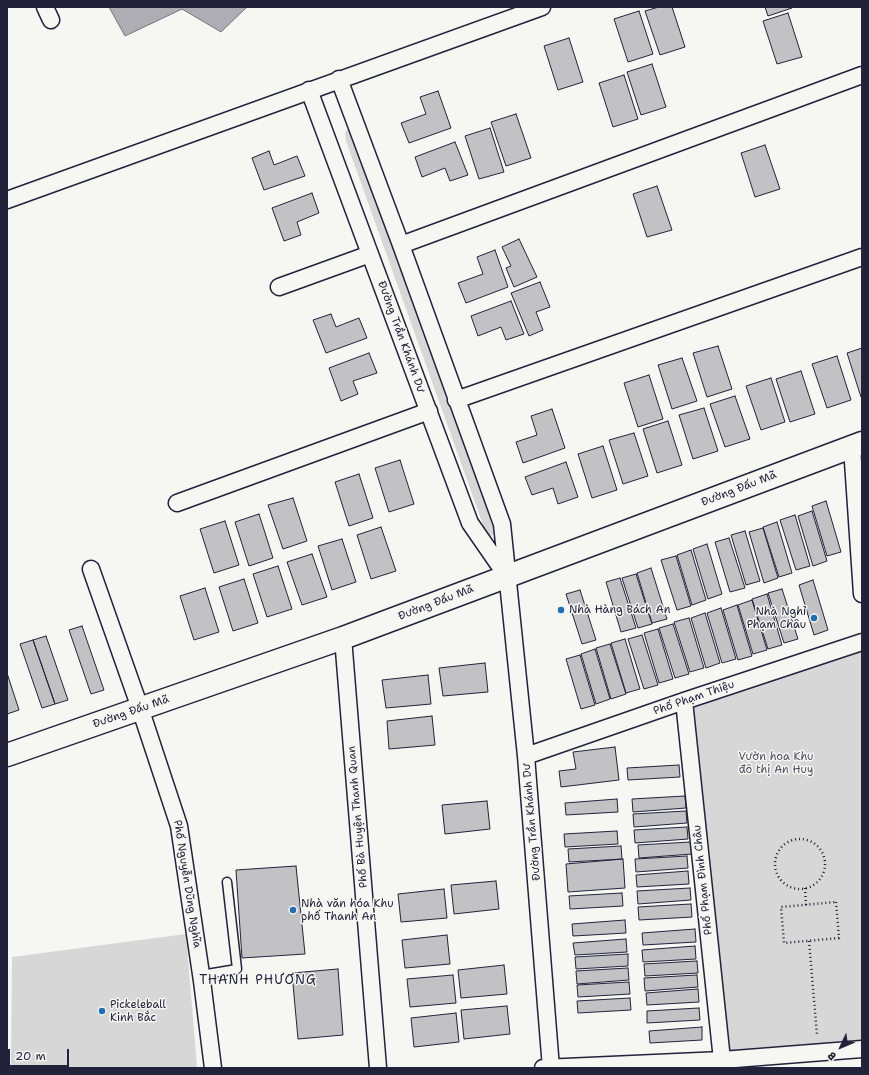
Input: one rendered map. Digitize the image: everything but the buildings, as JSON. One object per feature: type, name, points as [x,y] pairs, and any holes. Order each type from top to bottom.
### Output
[{"type":"street","points":[[7,200],[542,7]]},
{"type":"street","points":[[401,245],[862,76]]},
{"type":"street","name":"Đường Trần Khánh Dư","points":[[339,80],[401,245],[502,524],[526,756],[548,1068]]},
{"type":"street","name":"Đường Trần Khánh Dư","points":[[309,90],[470,523],[507,577]]},
{"type":"street","points":[[279,287],[370,254]]},
{"type":"street","points":[[456,400],[862,257]]},
{"type":"street","points":[[178,503],[429,410]]},
{"type":"street","points":[[857,445],[862,594]]},
{"type":"street","name":"Đường Đấu Mã","points":[[7,755],[343,638],[857,445]]},
{"type":"street","name":"Phố Nguyễn Dũng Nghĩa","points":[[91,569],[140,708],[179,826],[213,1068]]},
{"type":"street","name":"Phố Bà Huyện Thanh Quan","points":[[343,638],[378,1068]]},
{"type":"street","name":"Phố Phạm Thiệu","points":[[526,756],[684,701],[862,642]]},
{"type":"street","name":"Phố Phạm Đình Châu","points":[[684,701],[722,1060]]},
{"type":"street","points":[[548,1068],[722,1060],[862,1049]]},
{"type":"lane","points":[[201,974],[237,969],[227,882]]},
{"type":"path","points":[[799,838],[807,839],[818,846],[824,856],[826,864],[820,880],[814,885],[805,888],[798,889],[789,887],[778,875],[775,867],[775,859],[783,844],[790,840],[799,838]]},
{"type":"path","points":[[805,888],[806,905]]},
{"type":"path","points":[[836,902],[839,938],[784,943],[780,907],[806,905],[836,902]]},
{"type":"path","points":[[809,941],[818,1035]]},
{"type":"green space","points":[[351,129],[497,529],[491,536],[486,533],[346,141],[345,132]]},
{"type":"green space","name":"Vườn hoa Khu đô thị An Huy","points":[[862,642],[862,1049],[722,1060],[684,701]]},
{"type":"green space","name":"Pickeleball Kinh Bắc","points":[[186,934],[197,1066],[195,1068],[11,1068],[12,957]]},
{"type":"shaded area","points":[[109,7],[247,7],[221,32],[182,9],[125,36]]},
{"type":"place","name":"Nhà Hàng Bách An","points":[[561,610]]},
{"type":"place","name":"Nhà Nghỉ Phạm Châu","points":[[814,618]]},
{"type":"place","name":"Nhà văn hóa Khu phố Thanh An","points":[[293,910]]},
{"type":"place","name":"Pickeleball Kinh Bắc","points":[[102,1011]]},
{"type":"district","name":"THANH PHƯƠNG","points":[[258,981]]}]
